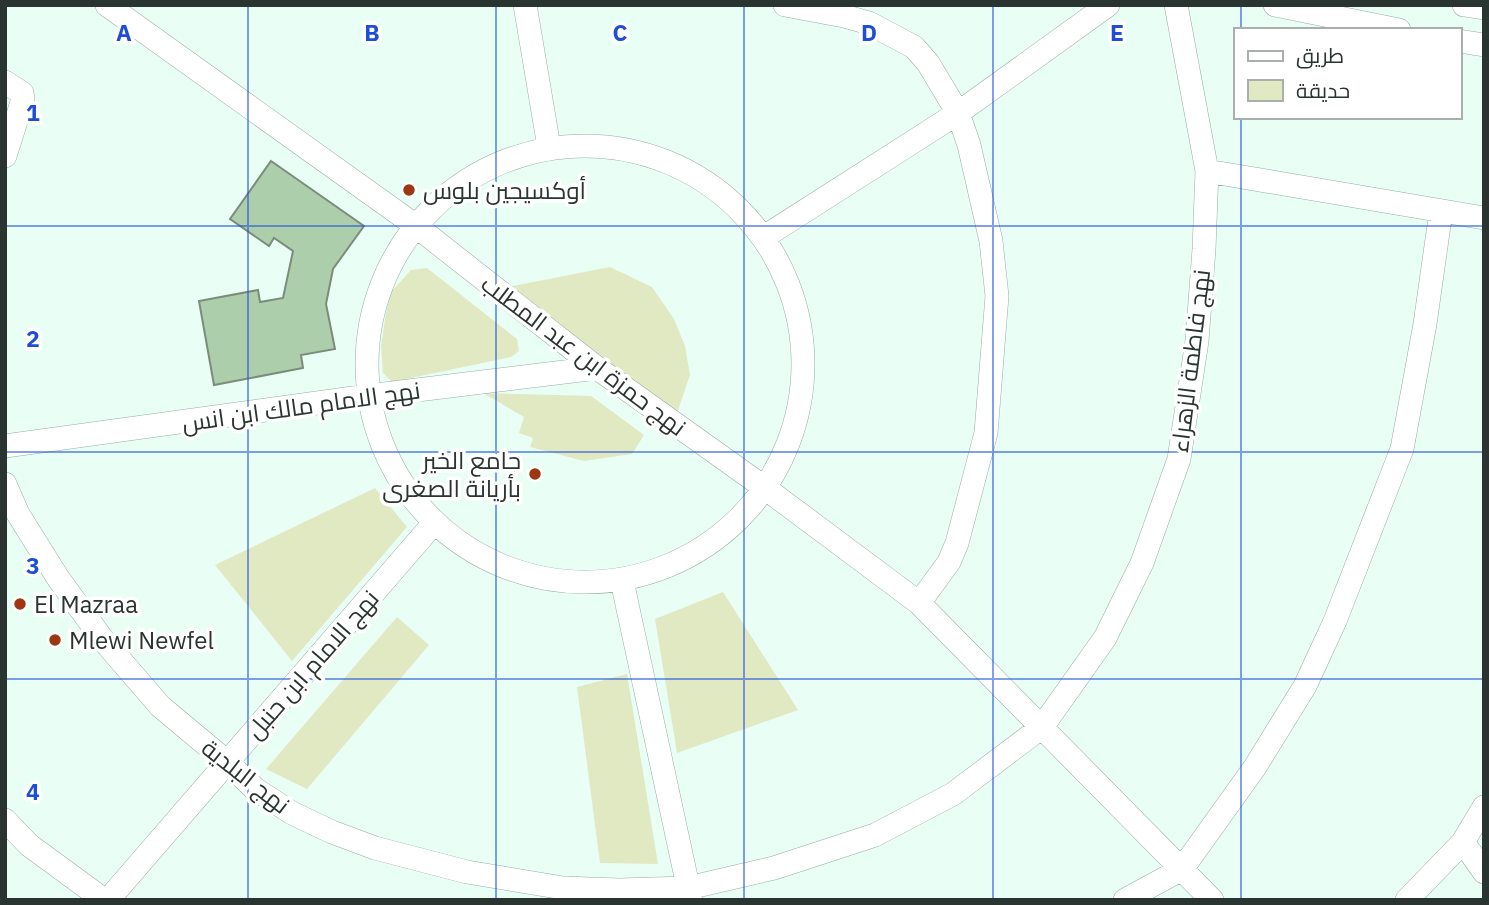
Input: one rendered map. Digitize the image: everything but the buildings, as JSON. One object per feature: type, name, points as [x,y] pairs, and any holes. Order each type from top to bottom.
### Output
[{"type":"street","name":"نهج حمزة ابن عبد المطلب","points":[[107,5],[416,226],[597,368],[765,488],[919,603],[1212,900]]},
{"type":"street","points":[[524,5],[549,146]]},
{"type":"street","points":[[785,5],[869,23],[914,47],[928,63],[958,113],[969,145],[991,241],[997,296],[986,433],[957,543],[949,562],[919,603]]},
{"type":"street","points":[[764,237],[958,113],[1108,5]]},
{"type":"street","name":"نهج فاطمة الزهراء","points":[[690,894],[875,835],[953,794],[1042,727],[1105,638],[1142,563],[1179,459],[1197,341],[1207,172],[1176,5]]},
{"type":"street","points":[[1464,5],[1484,8]]},
{"type":"street","points":[[1286,6],[1316,9],[1391,28]]},
{"type":"street","points":[[1461,41],[1484,46]]},
{"type":"street","points":[[5,82],[22,93],[23,99],[5,156]]},
{"type":"street","points":[[593,144],[654,155],[722,192],[764,237],[796,303],[804,345],[803,395],[783,459],[765,488],[709,546],[662,571],[622,581],[560,583],[513,572],[466,549],[434,523],[388,460],[368,396],[369,326],[386,271],[416,226],[433,205],[479,171],[549,146],[593,144]]},
{"type":"street","points":[[1207,172],[1484,218]]},
{"type":"street","points":[[1125,900],[1182,869],[1255,767],[1305,686],[1366,548],[1402,449],[1425,324],[1441,211]]},
{"type":"street","name":"نهج الامام مالك ابن انس","points":[[5,446],[368,396],[597,368]]},
{"type":"street","name":"نهج البلدية","points":[[5,484],[18,514],[103,640],[160,706],[256,789],[292,813],[332,832],[418,860],[510,881],[563,888],[690,894]]},
{"type":"street","name":"نهج الامام ابن حنبل","points":[[106,900],[434,523]]},
{"type":"street","points":[[622,581],[690,894]]},
{"type":"street","points":[[1407,900],[1463,842],[1484,807]]},
{"type":"street","points":[[5,820],[29,845],[106,900]]},
{"type":"street","points":[[1463,842],[1484,872]]},
{"type":"green space","points":[[610,267],[652,287],[674,319],[685,346],[690,375],[677,413],[508,287]]},
{"type":"green space","points":[[427,268],[517,339],[519,351],[511,357],[392,382],[383,373],[381,346],[391,292],[411,270]]},
{"type":"green space","points":[[483,393],[591,396],[644,435],[632,454],[584,461],[530,447],[533,438],[519,433],[524,417]]},
{"type":"green space","points":[[375,488],[407,527],[292,661],[215,565]]},
{"type":"green space","points":[[723,592],[798,710],[677,753],[655,619]]},
{"type":"green space","points":[[397,617],[429,645],[307,789],[266,769]]},
{"type":"green space","points":[[627,674],[658,864],[600,863],[577,687]]},
{"type":"place","name":"أوكسيجين بلوس","points":[[409,190]]},
{"type":"place","name":"جامع الخير بأريانة الصغرى","points":[[535,474]]},
{"type":"place","name":"El Mazraa","points":[[20,604]]},
{"type":"place","name":"Mlewi Newfel","points":[[55,640]]}]
